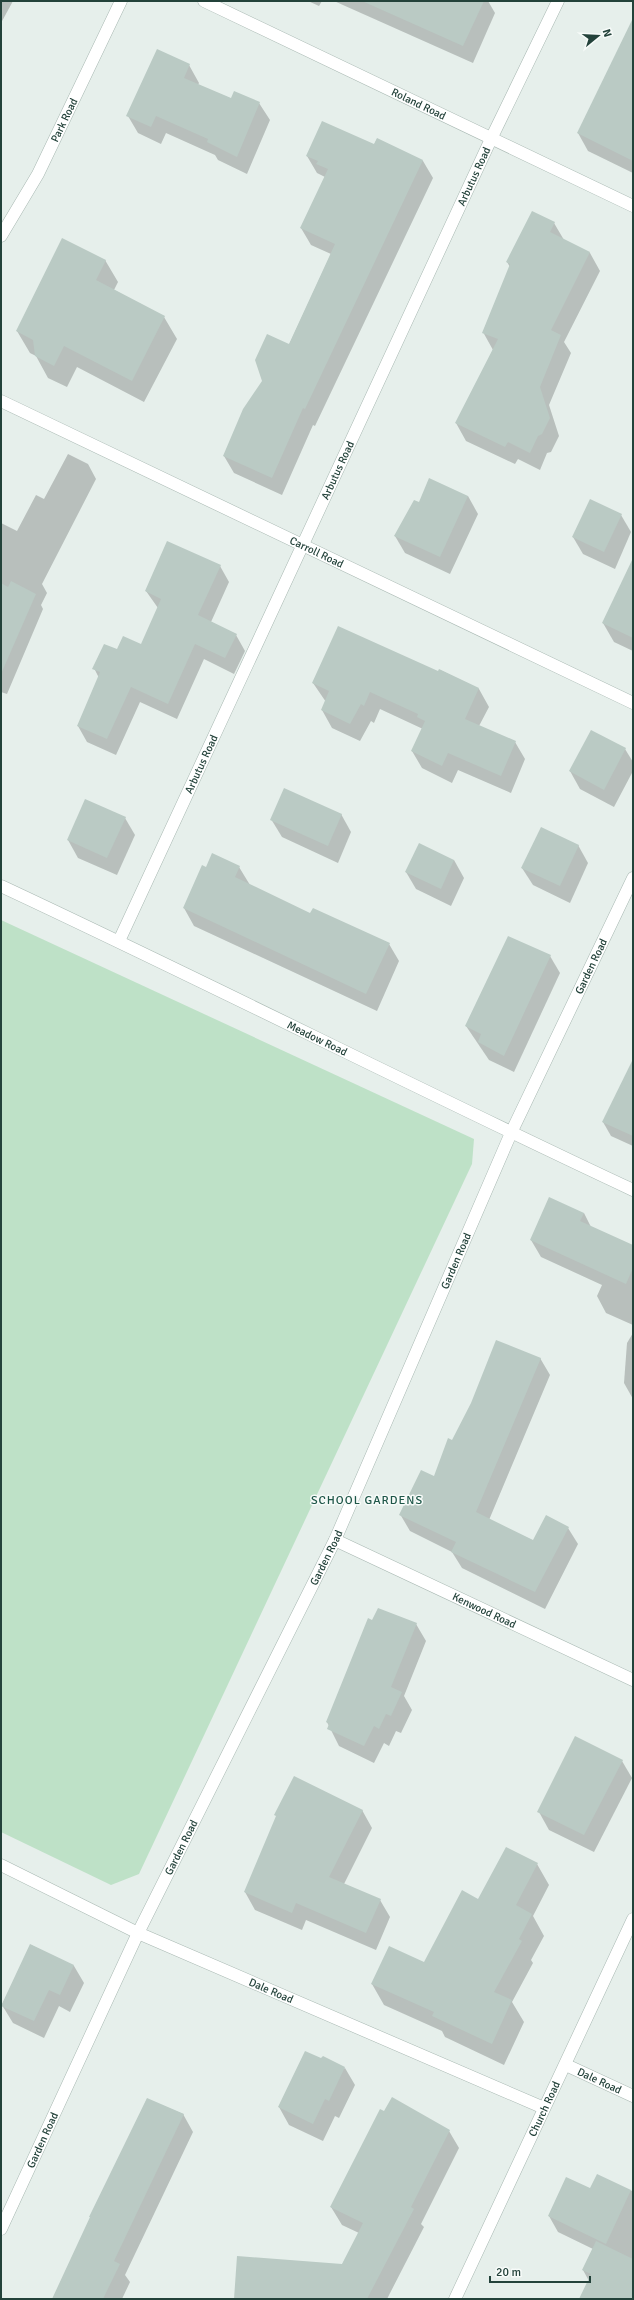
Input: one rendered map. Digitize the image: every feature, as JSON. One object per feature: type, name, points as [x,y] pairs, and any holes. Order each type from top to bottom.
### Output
[{"type":"street","name":"Park Road","points":[[1,236],[38,174],[121,1]]},
{"type":"street","name":"Roland Road","points":[[204,1],[633,206]]},
{"type":"street","name":"Arbutus Road","points":[[118,941],[491,139],[558,1]]},
{"type":"street","name":"Carroll Road","points":[[1,401],[633,702]]},
{"type":"street","name":"Garden Road","points":[[1,2229],[138,1933],[335,1540],[510,1133],[633,878]]},
{"type":"street","name":"Meadow Road","points":[[1,886],[118,941],[510,1133],[633,1190]]},
{"type":"street","name":"Kenwood Road","points":[[335,1540],[633,1680]]},
{"type":"street","name":"Dale Road","points":[[1,1865],[138,1933],[544,2108]]},
{"type":"street","name":"Church Road","points":[[455,2299],[544,2108],[566,2065],[633,1919]]},
{"type":"street","name":"Dale Road","points":[[566,2065],[633,2096]]},
{"type":"green space","points":[[1,920],[474,1139],[472,1164],[139,1874],[111,1885],[1,1832]]},
{"type":"building","points":[[362,1],[484,1],[463,46]]},
{"type":"building","points":[[633,18],[633,161],[577,133]]},
{"type":"building","points":[[157,49],[190,64],[184,78],[231,98],[234,91],[260,102],[237,157],[207,142],[208,139],[156,116],[151,127],[126,116]]},
{"type":"building","points":[[322,121],[374,144],[377,138],[423,160],[305,409],[303,408],[272,478],[223,456],[243,409],[262,381],[255,360],[267,334],[289,344],[335,244],[300,228],[328,169],[316,164],[318,161],[306,156]]},
{"type":"building","points":[[532,211],[555,222],[550,232],[590,252],[551,330],[561,335],[540,387],[550,418],[542,434],[538,436],[530,453],[508,442],[505,447],[455,423],[498,339],[482,333],[510,264],[506,262]]},
{"type":"building","points":[[62,238],[106,260],[96,280],[165,316],[132,381],[64,346],[54,366],[35,356],[33,340],[16,331]]},
{"type":"building","points":[[429,478],[468,496],[440,557],[394,536],[414,500],[419,502]]},
{"type":"building","points":[[590,499],[622,514],[604,552],[572,537]]},
{"type":"building","points":[[167,541],[221,565],[198,615],[237,634],[225,658],[195,644],[168,704],[131,687],[107,739],[77,726],[100,672],[92,669],[104,644],[117,649],[123,636],[141,644],[161,599],[145,591]]},
{"type":"building","points":[[633,558],[633,638],[602,623]]},
{"type":"building","points":[[11,581],[36,594],[1,674],[1,583],[8,587]]},
{"type":"building","points":[[338,626],[438,671],[439,669],[479,688],[465,719],[516,741],[501,776],[448,753],[442,766],[411,751],[425,721],[417,717],[418,714],[370,692],[364,706],[361,704],[350,724],[321,710],[329,691],[312,683]]},
{"type":"building","points":[[591,730],[626,748],[604,790],[569,771]]},
{"type":"building","points":[[284,788],[342,814],[328,846],[270,820]]},
{"type":"building","points":[[85,799],[126,817],[107,858],[67,840]]},
{"type":"building","points":[[541,827],[579,845],[560,886],[521,868]]},
{"type":"building","points":[[419,843],[454,860],[441,889],[405,872]]},
{"type":"building","points":[[212,853],[240,866],[235,877],[310,913],[313,908],[390,943],[366,994],[183,908],[202,865],[206,867]]},
{"type":"building","points":[[508,936],[551,955],[504,1056],[478,1042],[481,1034],[465,1026]]},
{"type":"building","points":[[633,1059],[633,1136],[602,1122]]},
{"type":"building","points":[[549,1197],[584,1213],[580,1221],[633,1245],[633,1268],[626,1284],[530,1240]]},
{"type":"building","points":[[496,1340],[541,1358],[476,1512],[533,1540],[546,1515],[569,1527],[535,1592],[451,1552],[456,1542],[399,1515],[421,1470],[434,1476],[448,1438],[452,1440],[471,1403]]},
{"type":"building","points":[[378,1608],[417,1623],[391,1687],[402,1692],[391,1716],[386,1714],[379,1729],[374,1726],[364,1746],[327,1729],[329,1724],[326,1722],[368,1618],[372,1620]]},
{"type":"building","points":[[575,1736],[623,1760],[584,1835],[537,1812]]},
{"type":"building","points":[[294,1776],[363,1810],[329,1877],[381,1899],[366,1933],[296,1903],[292,1913],[244,1892],[276,1816],[274,1815]]},
{"type":"building","points":[[506,1847],[538,1863],[516,1905],[532,1914],[519,1939],[522,1941],[494,1992],[512,2000],[492,2044],[432,2016],[434,2012],[371,1984],[389,1946],[424,1962],[462,1890],[478,1899]]},
{"type":"building","points":[[30,1944],[74,1965],[60,1995],[49,1990],[34,2021],[1,2006]]},
{"type":"building","points":[[305,2051],[321,2058],[323,2056],[345,2067],[329,2101],[325,2099],[313,2124],[278,2107]]},
{"type":"building","points":[[392,2097],[450,2130],[411,2207],[414,2209],[367,2299],[234,2299],[237,2256],[342,2264],[363,2223],[330,2207],[380,2109],[384,2111]]},
{"type":"building","points":[[147,2098],[184,2114],[114,2261],[120,2264],[103,2299],[52,2299],[89,2217]]},
{"type":"building","points":[[597,2174],[631,2190],[606,2244],[548,2216],[566,2177],[590,2188]]},
{"type":"building","points":[[596,2241],[633,2259],[633,2299],[579,2299],[591,2274],[582,2270]]},
{"type":"district","name":"SCHOOL GARDENS","points":[[367,1500]]}]
